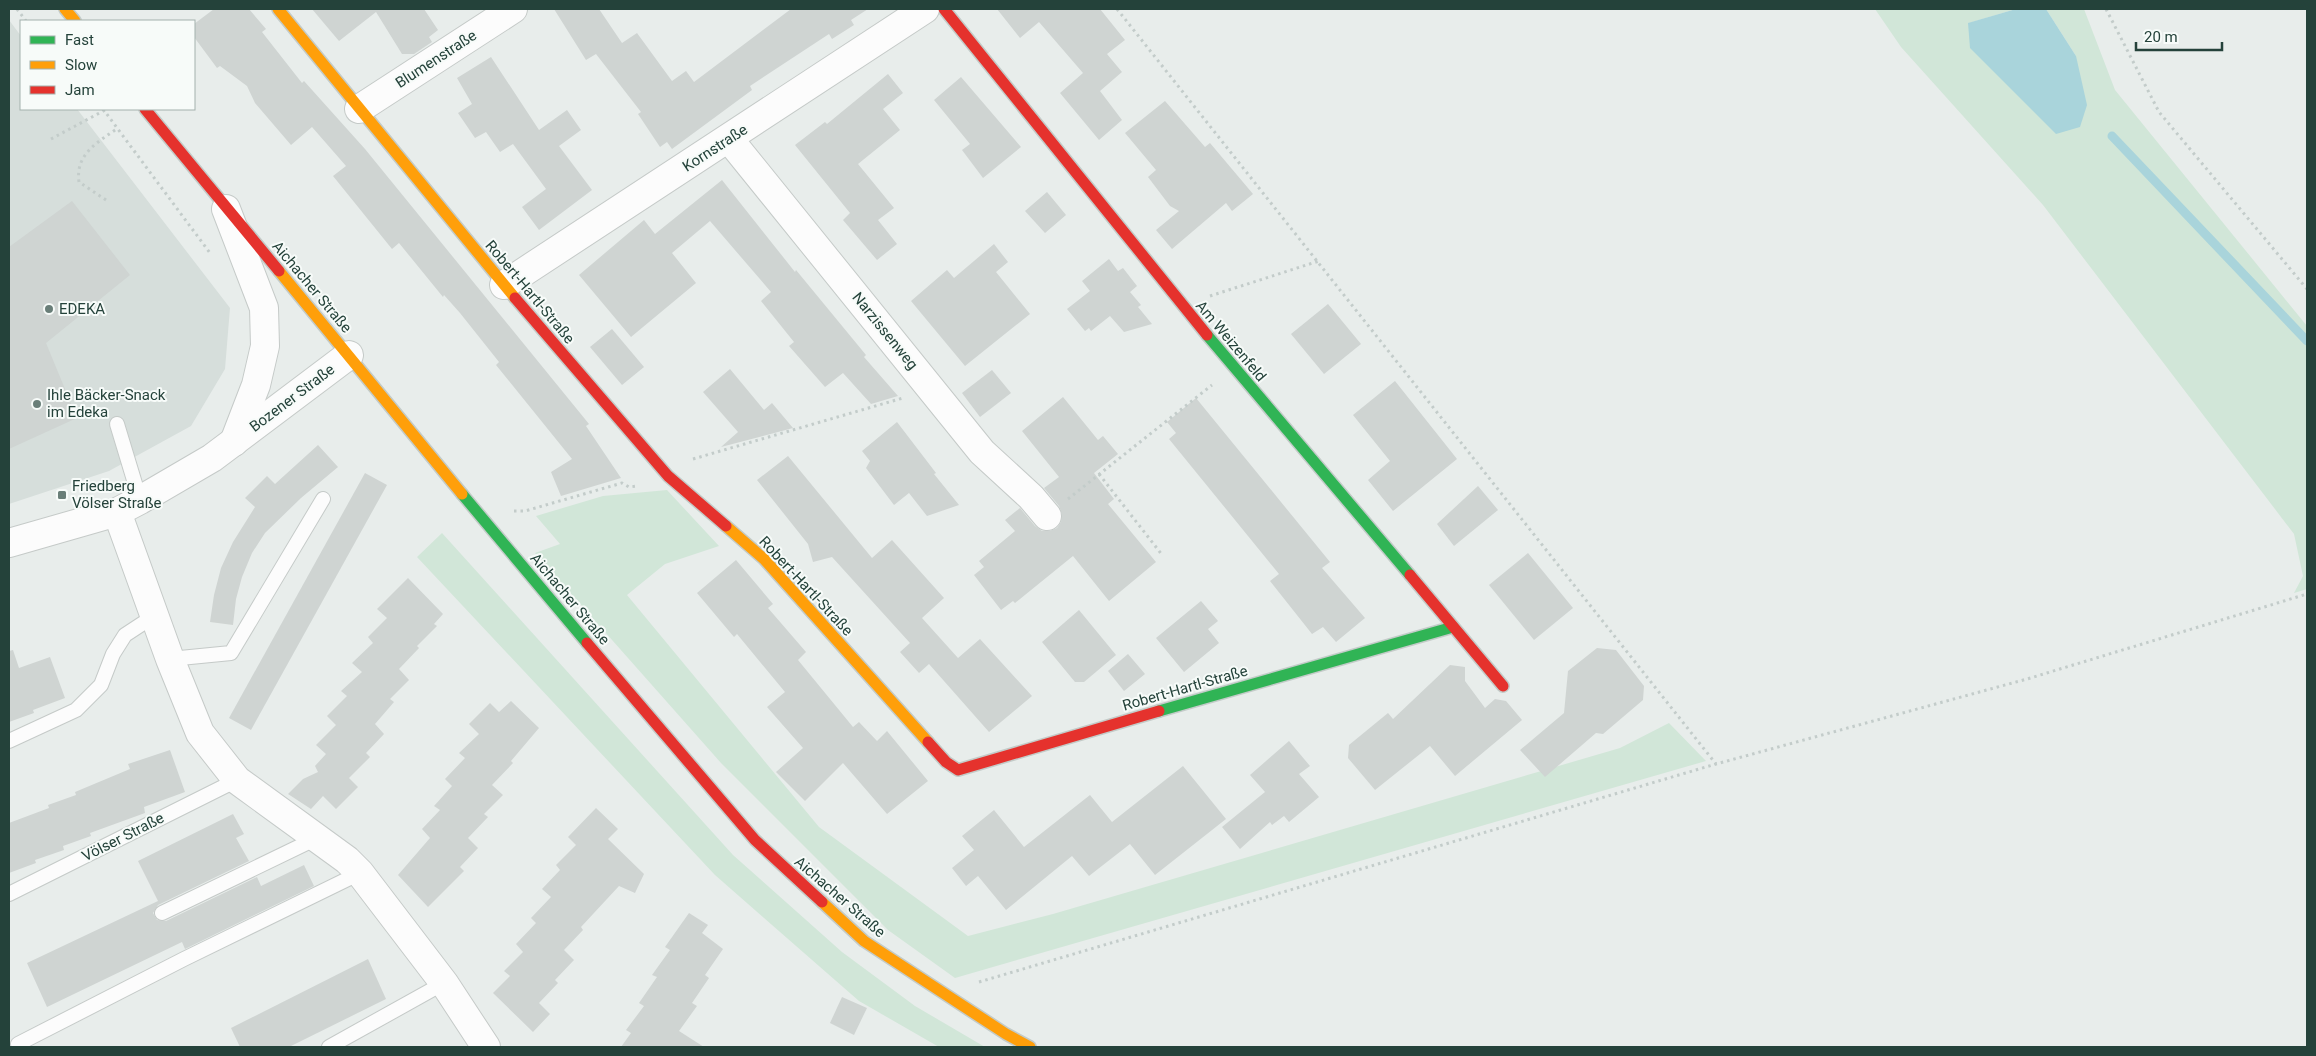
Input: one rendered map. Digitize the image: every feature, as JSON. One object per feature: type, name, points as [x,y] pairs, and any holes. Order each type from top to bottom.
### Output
[{"type":"street","points":[[64,9],[74,20]]},
{"type":"street","name":"Robert-Hartl-Straße","points":[[278,9],[504,285],[668,476],[764,559],[946,762],[958,770],[1336,659],[1453,627]]},
{"type":"street","name":"Blumenstraße","points":[[359,109],[513,9]]},
{"type":"street","name":"Kornstraße","points":[[504,285],[925,9]]},
{"type":"street","name":"Am Weizenfeld","points":[[944,9],[1182,305],[1503,686]]},
{"type":"street","name":"Aichacher Straße","points":[[146,110],[226,209],[350,355],[400,420],[644,712],[755,840],[864,941],[1006,1034],[1030,1047]]},
{"type":"street","name":"Narzissenweg","points":[[729,139],[982,452],[1031,497],[1047,516]]},
{"type":"street","name":"Bozener Straße","points":[[226,209],[264,308],[265,346],[256,385],[234,442]]},
{"type":"street","name":"Bozener Straße","points":[[9,543],[129,506],[212,458],[350,355]]},
{"type":"street","points":[[129,506],[154,616],[200,732],[237,780],[347,860],[360,873],[444,983],[486,1047]]},
{"type":"lane","points":[[117,424],[129,506]]},
{"type":"lane","points":[[170,659],[231,653],[323,499]]},
{"type":"lane","points":[[9,742],[76,710],[101,684],[113,654],[126,635],[154,616]]},
{"type":"lane","name":"Völser Straße","points":[[9,894],[237,780]]},
{"type":"lane","points":[[162,913],[317,838]]},
{"type":"lane","points":[[18,1044],[184,959],[360,873]]},
{"type":"lane","points":[[329,1047],[444,983]]},
{"type":"path","points":[[17,9],[25,20]]},
{"type":"path","points":[[1117,9],[1319,261],[1716,764]]},
{"type":"path","points":[[2106,9],[2159,112],[2307,289]]},
{"type":"path","points":[[51,139],[104,110],[211,254]]},
{"type":"path","points":[[106,200],[79,182],[78,174],[86,152],[118,128]]},
{"type":"path","points":[[1182,305],[1319,261]]},
{"type":"path","points":[[1047,516],[1234,367]]},
{"type":"path","points":[[514,511],[525,511],[622,483],[629,487],[661,483],[680,463],[932,389]]},
{"type":"path","points":[[1099,474],[1163,556]]},
{"type":"path","points":[[942,992],[1716,764],[2027,679],[2307,594]]},
{"type":"shaded area","points":[[9,20],[20,35],[20,110],[78,110],[230,308],[225,369],[191,426],[109,471],[9,504]]},
{"type":"green space","points":[[1875,9],[2016,9],[1969,23],[2076,56],[2046,9],[2084,9],[2115,90],[2307,326],[2307,589],[2294,593],[2303,576],[2294,534],[2043,205],[1901,47]]},
{"type":"green space","points":[[667,490],[719,546],[665,564],[627,595],[819,827],[968,936],[1053,914],[1620,748],[1669,723],[1706,761],[955,978],[888,930],[721,763],[535,553],[560,544],[536,516],[603,496]]},
{"type":"green space","points":[[442,533],[733,855],[842,952],[915,1006],[985,1047],[939,1047],[859,1001],[715,875],[417,557]]},
{"type":"water","points":[[2016,9],[2046,9],[2076,56],[2087,105],[2080,127],[2056,134],[1970,48],[1968,23]]},
{"type":"building","points":[[214,9],[249,9],[266,29],[262,32],[302,83],[304,81],[365,149],[589,424],[586,426],[621,478],[561,496],[551,472],[572,459],[496,365],[499,362],[460,313],[444,295],[443,297],[399,243],[392,249],[333,176],[346,166],[312,127],[291,145],[255,103],[247,86],[220,66],[217,68],[195,38],[195,23]]},
{"type":"building","points":[[312,9],[424,9],[438,30],[429,37],[432,42],[414,54],[402,54],[376,12],[339,41]]},
{"type":"building","points":[[554,9],[599,9],[622,43],[637,33],[672,81],[686,71],[694,82],[791,9],[868,9],[851,20],[854,25],[832,39],[829,34],[750,86],[752,90],[672,149],[667,142],[660,147],[638,114],[641,112],[596,54],[586,60]]},
{"type":"building","points":[[997,9],[1100,9],[1125,40],[1107,54],[1122,72],[1100,91],[1122,120],[1099,140],[1060,93],[1083,73],[1039,22],[1020,38]]},
{"type":"building","points":[[491,57],[539,130],[567,110],[581,130],[559,146],[592,190],[539,230],[522,207],[546,189],[513,144],[500,152],[486,132],[475,138],[458,113],[472,104],[457,78]]},
{"type":"building","points":[[888,74],[903,93],[883,109],[900,130],[858,164],[894,208],[878,220],[897,244],[877,260],[843,220],[850,213],[795,145],[825,122],[827,124]]},
{"type":"building","points":[[961,77],[1021,147],[983,178],[962,150],[970,144],[934,100]]},
{"type":"building","points":[[1165,101],[1205,147],[1210,143],[1253,194],[1232,211],[1226,203],[1172,249],[1156,230],[1179,211],[1170,206],[1148,177],[1156,170],[1125,133]]},
{"type":"building","points":[[722,180],[795,272],[796,270],[866,355],[864,357],[898,396],[871,404],[843,373],[825,387],[789,346],[794,342],[761,301],[771,292],[710,221],[672,253],[696,283],[631,337],[579,275],[644,220],[655,234]]},
{"type":"building","points":[[1047,192],[1066,215],[1045,233],[1025,211]]},
{"type":"building","name":"EDEKA","points":[[72,201],[130,275],[46,343],[77,418],[9,449],[9,247]]},
{"type":"building","points":[[994,244],[1008,262],[996,272],[1030,314],[965,366],[911,301],[947,270],[954,278]]},
{"type":"building","points":[[1109,259],[1118,271],[1123,268],[1137,286],[1130,292],[1141,305],[1138,307],[1152,324],[1124,332],[1110,316],[1091,331],[1089,328],[1085,331],[1067,309],[1090,291],[1082,281]]},
{"type":"building","points":[[1328,304],[1361,344],[1324,374],[1291,334]]},
{"type":"building","points":[[612,329],[644,367],[622,385],[590,347]]},
{"type":"building","points":[[730,369],[764,410],[772,403],[793,428],[721,447],[738,432],[703,392]]},
{"type":"building","points":[[992,370],[1011,393],[980,417],[962,393]]},
{"type":"building","points":[[1395,381],[1457,459],[1393,511],[1368,480],[1390,461],[1353,415]]},
{"type":"building","points":[[1063,397],[1098,440],[1103,436],[1118,454],[1094,473],[1114,499],[1108,504],[1156,562],[1109,601],[1073,556],[1015,603],[1013,601],[1001,610],[974,575],[984,567],[979,561],[1015,531],[1005,520],[1020,508],[1035,526],[1042,531],[1050,531],[1057,528],[1061,522],[1062,514],[1059,506],[1044,488],[1059,477],[1022,431]]},
{"type":"building","points":[[1196,398],[1330,562],[1322,568],[1365,618],[1336,642],[1323,627],[1312,634],[1270,581],[1279,574],[1169,439],[1176,433],[1167,422]]},
{"type":"building","points":[[897,422],[959,505],[927,516],[909,493],[894,505],[866,468],[870,461],[862,451]]},
{"type":"building","points":[[318,445],[338,467],[301,498],[265,533],[252,553],[242,577],[236,599],[233,625],[210,622],[221,568],[233,542],[255,507],[245,498],[267,476],[275,484]]},
{"type":"building","points":[[788,456],[872,558],[892,540],[944,598],[922,618],[958,658],[980,639],[1032,696],[989,732],[929,664],[919,673],[900,652],[910,643],[832,557],[813,562],[808,544],[757,480]]},
{"type":"building","points":[[365,473],[387,485],[251,730],[229,718]]},
{"type":"building","points":[[1478,486],[1498,510],[1454,546],[1437,524]]},
{"type":"building","points":[[1528,553],[1573,608],[1534,640],[1489,585]]},
{"type":"building","points":[[736,560],[773,604],[768,608],[806,652],[798,660],[853,727],[859,722],[877,741],[887,731],[928,781],[887,814],[843,763],[805,801],[776,772],[803,748],[767,707],[785,692],[737,634],[734,637],[697,593]]},
{"type":"building","points":[[408,578],[443,614],[434,624],[437,626],[417,646],[419,648],[399,669],[409,680],[390,699],[394,702],[375,724],[384,734],[366,753],[370,757],[349,778],[358,787],[336,809],[323,796],[311,809],[288,794],[303,779],[318,772],[315,766],[326,754],[316,745],[336,725],[327,716],[347,696],[341,691],[362,672],[352,663],[373,643],[368,637],[387,618],[377,609]]},
{"type":"building","points":[[1201,601],[1218,621],[1208,629],[1219,643],[1184,672],[1156,638]]},
{"type":"building","points":[[1079,610],[1116,655],[1084,682],[1075,682],[1042,642]]},
{"type":"building","points":[[1597,648],[1616,650],[1644,686],[1643,700],[1603,734],[1596,733],[1545,777],[1520,750],[1564,713],[1568,671]]},
{"type":"building","points":[[13,650],[19,668],[50,657],[65,698],[33,710],[34,713],[9,722],[9,651]]},
{"type":"building","points":[[1128,654],[1145,674],[1124,691],[1108,671]]},
{"type":"building","points":[[1450,665],[1465,667],[1465,681],[1485,708],[1495,699],[1506,701],[1522,720],[1455,776],[1430,746],[1375,790],[1348,758],[1349,745],[1388,713],[1393,719]]},
{"type":"building","points":[[511,701],[539,728],[511,761],[513,763],[492,785],[503,795],[484,814],[488,817],[468,838],[478,848],[460,867],[464,871],[428,907],[398,875],[430,838],[422,829],[440,810],[434,806],[452,786],[445,779],[465,758],[459,753],[479,734],[469,724],[490,703],[499,712]]},
{"type":"building","points":[[1289,741],[1310,766],[1299,774],[1319,797],[1289,822],[1284,816],[1272,825],[1270,822],[1240,849],[1222,827],[1265,792],[1250,775]]},
{"type":"building","points":[[170,750],[185,792],[144,807],[145,813],[90,833],[91,836],[63,846],[64,850],[35,860],[36,863],[9,873],[9,823],[49,808],[48,805],[76,795],[75,792],[130,769],[128,764]]},
{"type":"building","points":[[1183,766],[1226,819],[1155,875],[1130,844],[1089,876],[1072,856],[1006,910],[978,876],[966,886],[952,868],[974,850],[962,836],[994,810],[1024,847],[1090,795],[1112,822]]},
{"type":"building","points":[[596,808],[618,829],[608,839],[644,874],[635,893],[619,886],[581,927],[583,930],[564,950],[574,960],[555,980],[558,983],[539,1003],[550,1014],[533,1032],[493,993],[510,976],[504,971],[523,952],[516,944],[536,923],[531,918],[551,897],[542,889],[560,870],[556,865],[576,845],[568,837]]},
{"type":"building","points":[[233,814],[244,834],[236,838],[249,861],[158,905],[153,913],[157,920],[166,921],[257,877],[261,886],[304,865],[314,886],[185,949],[182,942],[47,1007],[27,963],[158,901],[138,861]]},
{"type":"building","points":[[689,913],[708,925],[702,933],[723,949],[705,975],[709,978],[692,1003],[697,1006],[679,1031],[704,1047],[621,1047],[631,1033],[626,1030],[644,1006],[639,1003],[657,977],[652,975],[670,950],[665,947]]},
{"type":"building","points":[[368,959],[386,999],[289,1047],[240,1047],[231,1028]]},
{"type":"building","points":[[842,997],[867,1008],[854,1035],[830,1023]]},
{"type":"waterway","points":[[2112,136],[2307,341]]},
{"type":"traffic: fast","points":[[1207,335],[1410,575]]},
{"type":"traffic: fast","points":[[462,494],[587,643]]},
{"type":"traffic: fast","points":[[1159,711],[1453,627]]},
{"type":"traffic: slow","points":[[65,9],[74,20]]},
{"type":"traffic: slow","points":[[278,9],[515,298]]},
{"type":"traffic: slow","points":[[279,271],[462,494]]},
{"type":"traffic: slow","points":[[726,526],[764,559],[928,742]]},
{"type":"traffic: slow","points":[[822,902],[864,941],[1006,1034],[1030,1047]]},
{"type":"traffic: jam","points":[[944,9],[1207,335]]},
{"type":"traffic: jam","points":[[146,110],[279,271]]},
{"type":"traffic: jam","points":[[515,298],[668,476],[726,526]]},
{"type":"traffic: jam","points":[[1410,575],[1503,686]]},
{"type":"traffic: jam","points":[[587,643],[755,840],[822,902]]},
{"type":"traffic: jam","points":[[928,742],[946,762],[958,770],[1159,711]]},
{"type":"place","name":"EDEKA","points":[[49,309]]},
{"type":"place","name":"Ihle Bäcker-Snack im Edeka","points":[[37,404]]},
{"type":"place","name":"Friedberg Völser Straße","points":[[62,495]]}]
